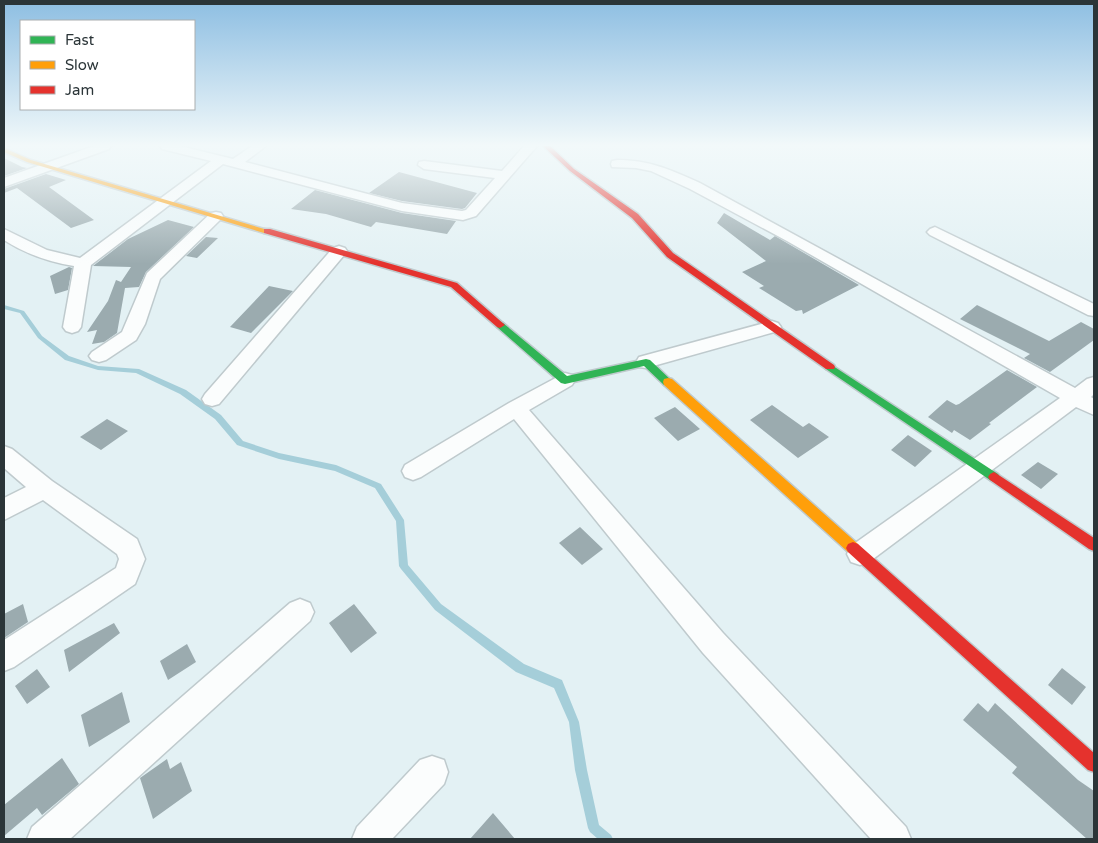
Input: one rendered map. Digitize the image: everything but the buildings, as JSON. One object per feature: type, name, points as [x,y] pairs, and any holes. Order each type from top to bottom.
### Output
[{"type":"street","points":[[113,185],[454,285],[565,380]]},
{"type":"street","points":[[72,327],[83,263],[188,185]]},
{"type":"street","points":[[320,185],[402,207],[463,216],[471,213],[496,185]]},
{"type":"street","points":[[593,185],[635,216],[670,255],[772,328],[1094,545]]},
{"type":"street","points":[[694,185],[792,238],[1085,402]]},
{"type":"street","points":[[99,356],[130,335],[135,326],[146,289],[153,277],[216,216]]},
{"type":"street","points":[[935,232],[1094,311]]},
{"type":"street","points":[[4,233],[29,250],[56,259],[83,263]]},
{"type":"street","points":[[212,399],[339,252]]},
{"type":"street","points":[[413,470],[565,380],[646,362],[772,328]]},
{"type":"street","points":[[646,362],[1094,764]]},
{"type":"street","points":[[860,554],[978,468],[1085,402],[1094,384]]},
{"type":"street","points":[[516,408],[713,644],[894,839]]},
{"type":"street","points":[[4,455],[44,488],[128,547],[132,559],[126,576],[4,657]]},
{"type":"street","points":[[4,510],[44,488]]},
{"type":"street","points":[[44,839],[300,612]]},
{"type":"street","points":[[369,839],[432,772]]},
{"type":"waterway","points":[[4,307],[22,312],[40,337],[67,358],[98,368],[137,371],[183,392],[218,417],[240,443],[279,456],[336,468],[378,486],[400,520],[404,566],[438,607],[520,668],[558,684],[574,722],[581,770],[594,828],[607,839]]},
{"type":"traffic: fast","points":[[500,325],[565,380],[646,362],[668,382]]},
{"type":"traffic: fast","points":[[830,367],[994,477]]},
{"type":"traffic: slow","points":[[112,185],[267,231]]},
{"type":"traffic: slow","points":[[668,382],[853,548]]},
{"type":"traffic: jam","points":[[593,185],[635,216],[670,255],[830,367]]},
{"type":"traffic: jam","points":[[267,231],[454,285],[500,325]]},
{"type":"traffic: jam","points":[[994,477],[1094,545]]},
{"type":"traffic: jam","points":[[853,548],[1094,764]]}]
